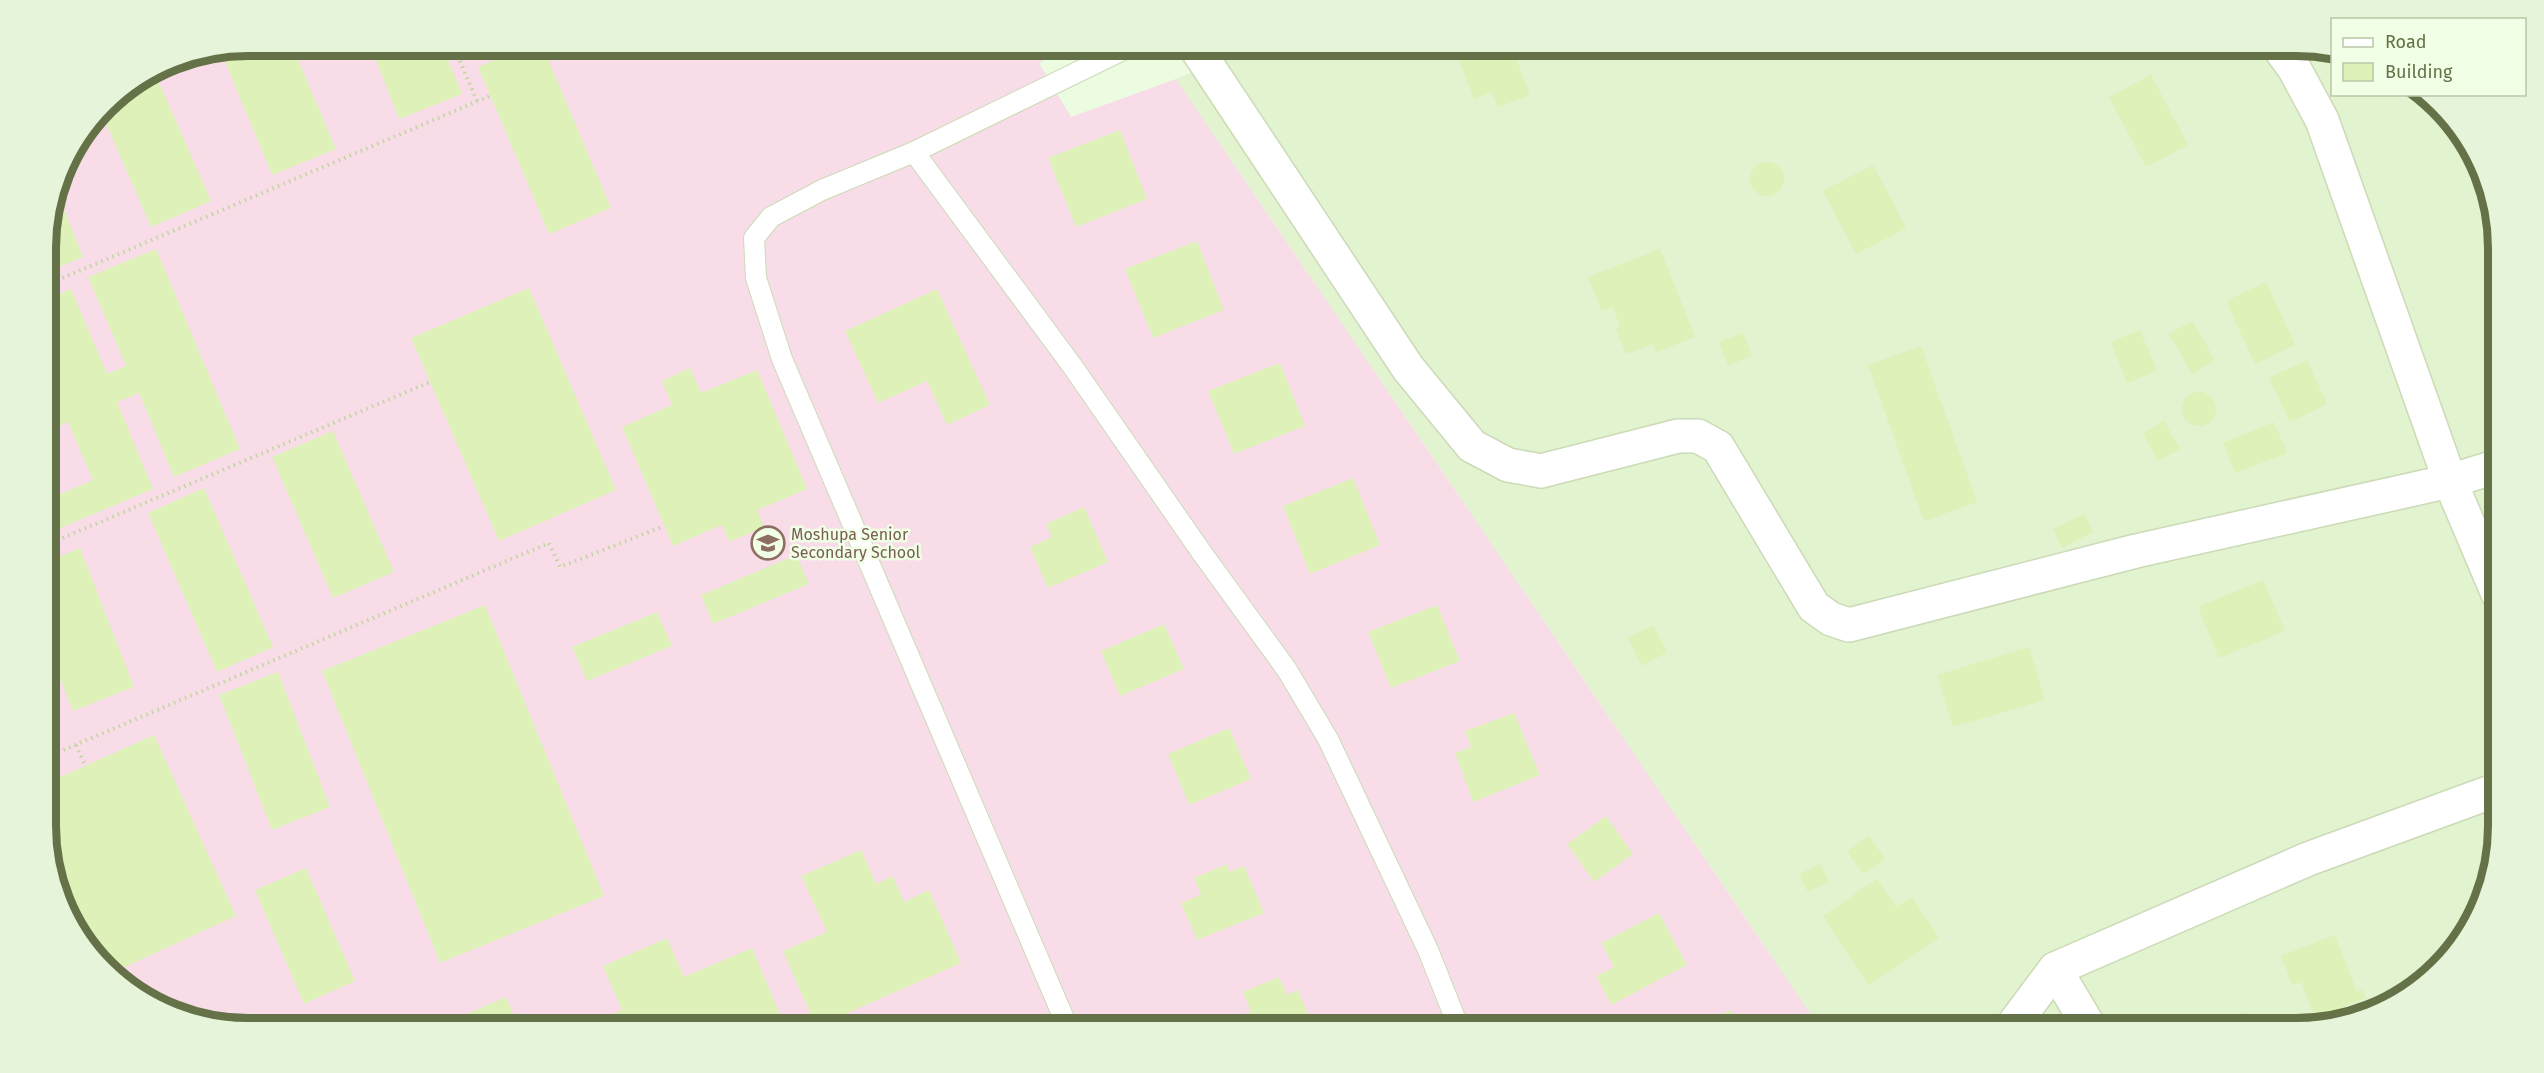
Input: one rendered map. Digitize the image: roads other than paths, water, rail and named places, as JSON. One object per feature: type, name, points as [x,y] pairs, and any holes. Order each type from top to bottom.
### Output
[{"type":"street","points":[[1201,56],[1408,368],[1472,446],[1508,465],[1541,471],[1678,436],[1698,436],[1718,447],[1814,607],[1831,619],[1849,625],[2136,551],[2450,481],[2488,469]]},
{"type":"street","points":[[2285,56],[2322,120],[2450,481],[2488,570]]},
{"type":"street","points":[[2322,120],[2331,87]]},
{"type":"street","points":[[2019,1017],[2055,969],[2308,859],[2488,793]]},
{"type":"street","points":[[2055,969],[2084,1017]]},
{"type":"lane","points":[[1064,1018],[782,360],[756,278],[754,238],[771,217],[822,190],[914,152],[1110,56]]},
{"type":"lane","points":[[914,152],[1073,367],[1202,553],[1287,670],[1328,739],[1428,950],[1455,1017]]},
{"type":"place","name":"Moshupa Senior Secondary School","points":[[768,543]]}]
